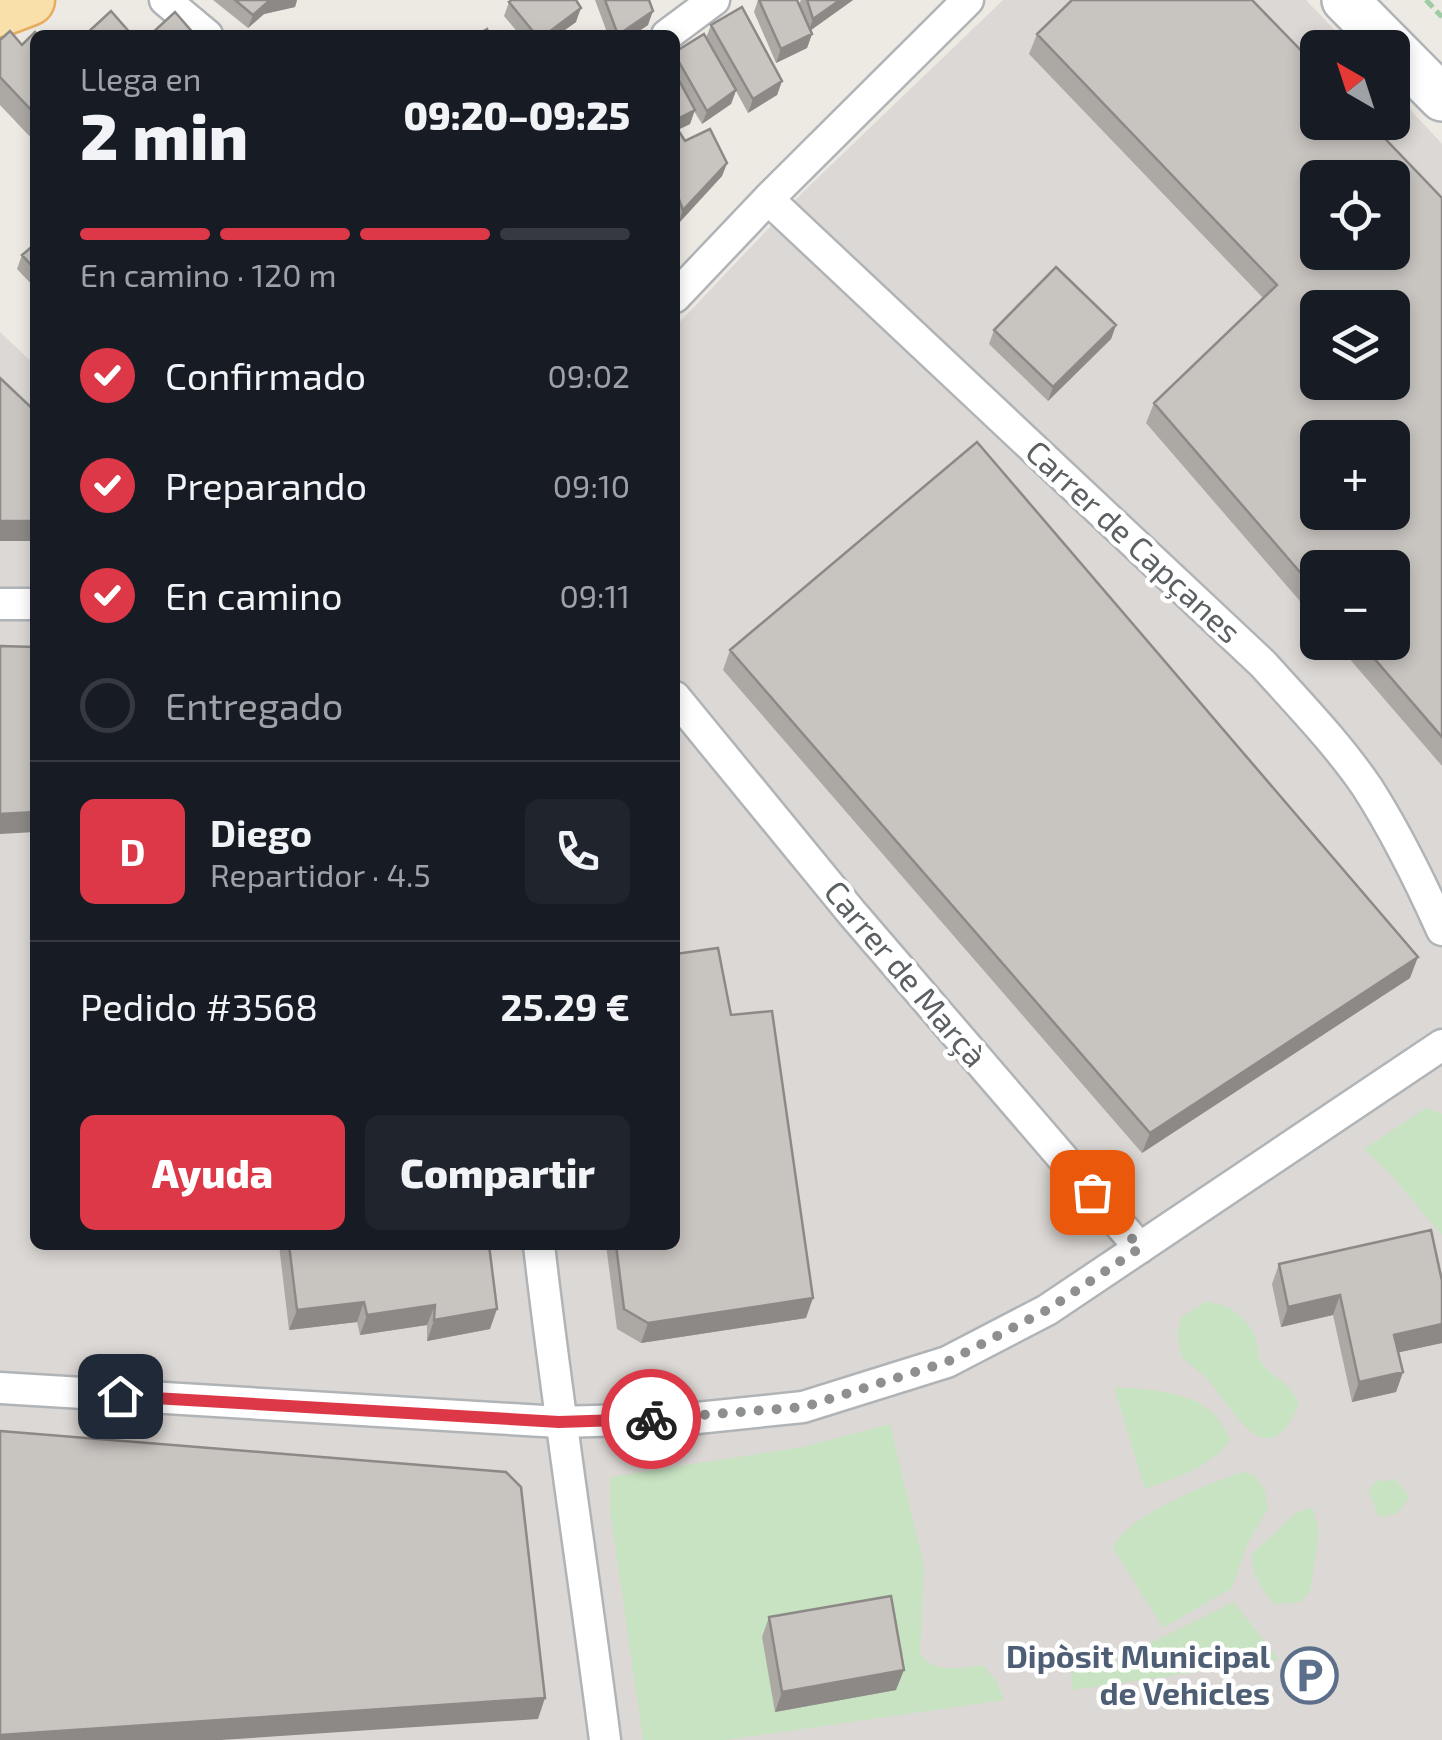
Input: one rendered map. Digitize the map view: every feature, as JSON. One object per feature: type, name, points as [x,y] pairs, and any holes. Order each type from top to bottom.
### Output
[{"type":"main road","points":[[0,10],[29,0]]},
{"type":"street","points":[[165,0],[200,30]]},
{"type":"street","points":[[670,21],[714,0]]},
{"type":"street","points":[[680,292],[968,0]]},
{"type":"street","points":[[1346,0],[1442,98]]},
{"type":"street","points":[[1388,0],[1442,57]]},
{"type":"street","name":"Carrer de Capçanes","points":[[768,199],[1263,664],[1328,736],[1367,788],[1421,883],[1442,930]]},
{"type":"street","points":[[0,604],[30,604]]},
{"type":"street","name":"Carrer de Marçà","points":[[680,702],[852,913],[1140,1248]]},
{"type":"street","points":[[0,1388],[559,1422],[697,1418],[804,1407],[947,1362],[1047,1310],[1442,1045]]},
{"type":"street","points":[[541,1250],[559,1422],[575,1509],[604,1740]]},
{"type":"path","points":[[1426,0],[1442,17]]},
{"type":"shaded area","points":[[1003,0],[1306,0],[1335,30],[1300,30],[1300,140],[1410,140],[1410,109],[1442,144],[1442,1740],[0,1740],[0,332],[30,360],[30,1250],[680,1250],[680,322],[803,192]]},
{"type":"green space","points":[[1426,1108],[1442,1114],[1442,1235],[1364,1149]]},
{"type":"green space","points":[[1206,1302],[1222,1305],[1242,1318],[1256,1339],[1261,1362],[1290,1388],[1299,1404],[1287,1426],[1275,1437],[1263,1438],[1251,1432],[1204,1376],[1182,1358],[1177,1333],[1182,1316]]},
{"type":"green space","points":[[1114,1387],[1165,1392],[1197,1402],[1221,1423],[1230,1439],[1203,1464],[1145,1489]]},
{"type":"green space","points":[[890,1424],[924,1566],[920,1653],[940,1667],[983,1665],[997,1682],[1004,1700],[726,1740],[643,1740],[610,1510],[610,1477],[803,1447]]},
{"type":"green space","points":[[1244,1472],[1254,1475],[1265,1491],[1268,1508],[1248,1543],[1232,1588],[1163,1628],[1113,1548],[1134,1524],[1151,1513],[1191,1492]]},
{"type":"green space","points":[[1393,1478],[1409,1499],[1396,1514],[1379,1517],[1368,1490],[1378,1480]]},
{"type":"green space","points":[[1313,1509],[1319,1532],[1310,1592],[1300,1602],[1275,1604],[1258,1581],[1252,1554],[1295,1514]]},
{"type":"green space","points":[[1234,1602],[1279,1660],[1072,1690],[1071,1670],[1109,1663]]},
{"type":"building","points":[[235,0],[270,0],[253,15]]},
{"type":"building","points":[[576,0],[581,8],[552,30],[532,30],[509,2]]},
{"type":"building","points":[[605,0],[649,0],[653,11],[625,30],[616,30]]},
{"type":"building","points":[[759,0],[797,0],[812,34],[781,49]]},
{"type":"building","points":[[807,0],[840,0],[813,19]]},
{"type":"building","points":[[1072,0],[1252,0],[1300,49],[1300,140],[1386,140],[1406,160],[1300,160],[1300,270],[1410,270],[1410,165],[1442,198],[1442,737],[1376,660],[1410,660],[1410,550],[1300,550],[1300,572],[1154,403],[1277,285],[1037,34]]},
{"type":"building","points":[[742,7],[782,81],[753,99],[711,25]]},
{"type":"building","points":[[111,11],[128,30],[90,30]]},
{"type":"building","points":[[175,12],[191,30],[155,30]]},
{"type":"building","points":[[10,31],[22,45],[30,37],[30,109],[0,77],[0,40]]},
{"type":"building","points":[[704,34],[736,90],[707,111],[680,64],[680,49]]},
{"type":"building","points":[[680,82],[695,110],[680,118]]},
{"type":"building","points":[[710,129],[727,163],[683,210],[680,133],[685,141]]},
{"type":"building","points":[[1056,267],[1116,325],[1053,387],[994,330]]},
{"type":"building","points":[[0,378],[30,406],[30,521],[0,521]]},
{"type":"building","points":[[977,442],[1418,957],[1150,1133],[730,650]]},
{"type":"building","points":[[0,646],[30,647],[30,812],[0,814]]},
{"type":"building","points":[[718,948],[731,1015],[772,1011],[813,1298],[648,1323],[624,1309],[617,1250],[680,1250],[680,953]]},
{"type":"building","points":[[1431,1230],[1442,1281],[1442,1324],[1394,1335],[1403,1372],[1359,1382],[1340,1295],[1288,1307],[1279,1264]]},
{"type":"building","points":[[290,1250],[490,1250],[497,1309],[434,1320],[435,1305],[367,1315],[364,1302],[297,1310]]},
{"type":"building","points":[[0,1431],[506,1472],[521,1487],[545,1698],[0,1735]]},
{"type":"building","points":[[891,1596],[904,1670],[782,1692],[769,1617]]},
{"type":"way so far","points":[[651,1419],[804,1407],[947,1362],[1047,1310],[1140,1248],[1092,1192]]},
{"type":"place","name":"Dipòsit Municipal de Vehicles","points":[[1309,1675]]},
{"type":"route","points":[[120,1396],[559,1422],[651,1419]]}]
